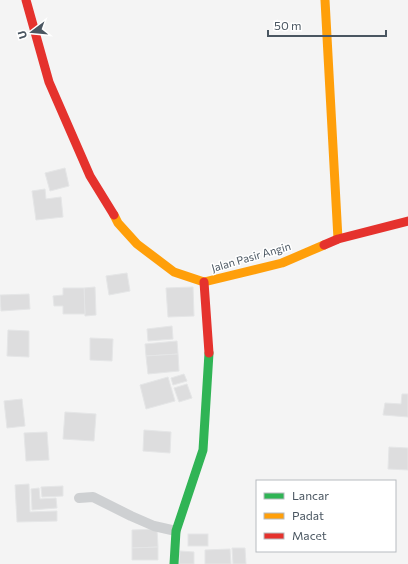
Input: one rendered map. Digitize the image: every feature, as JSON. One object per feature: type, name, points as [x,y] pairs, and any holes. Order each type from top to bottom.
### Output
[{"type":"street","name":"Jalan Pasir Angin","points":[[26,0],[49,82],[90,176],[118,223],[137,244],[174,272],[204,282],[282,263],[338,239],[408,221]]},
{"type":"street","points":[[325,0],[338,239]]},
{"type":"street","points":[[174,564],[176,531],[203,450],[204,442],[209,352],[204,282]]},
{"type":"lane","points":[[79,498],[93,497],[154,526],[176,531]]},
{"type":"building","points":[[65,168],[69,186],[50,191],[45,173]]},
{"type":"building","points":[[45,189],[46,199],[61,197],[63,217],[36,220],[32,191]]},
{"type":"building","points":[[127,273],[130,291],[109,295],[106,276]]},
{"type":"building","points":[[95,287],[96,315],[85,316],[84,288]]},
{"type":"building","points":[[193,287],[194,316],[168,317],[166,288]]},
{"type":"building","points":[[63,288],[84,288],[85,314],[63,314],[63,306],[54,306],[53,296],[63,295]]},
{"type":"building","points":[[29,294],[30,309],[1,311],[0,295]]},
{"type":"building","points":[[172,326],[173,339],[148,341],[147,329]]},
{"type":"building","points":[[8,330],[29,331],[29,357],[7,356]]},
{"type":"building","points":[[90,338],[113,339],[112,361],[90,360]]},
{"type":"building","points":[[177,341],[178,354],[146,356],[145,344]]},
{"type":"building","points":[[178,354],[179,371],[148,374],[146,356]]},
{"type":"building","points":[[184,374],[187,381],[173,385],[171,378]]},
{"type":"building","points":[[168,377],[175,401],[146,409],[140,385]]},
{"type":"building","points":[[187,384],[192,398],[179,402],[174,388]]},
{"type":"building","points":[[402,394],[408,394],[408,417],[383,415],[385,403],[401,404]]},
{"type":"building","points":[[22,399],[25,426],[7,428],[4,401]]},
{"type":"building","points":[[65,412],[96,414],[94,441],[63,439]]},
{"type":"building","points":[[144,430],[171,432],[170,453],[143,451]]},
{"type":"building","points":[[47,432],[49,460],[26,461],[24,433]]},
{"type":"building","points":[[389,447],[408,448],[408,470],[388,469]]},
{"type":"building","points":[[29,484],[30,512],[57,511],[57,521],[17,522],[15,485]]},
{"type":"building","points":[[63,486],[63,496],[42,497],[41,487]]},
{"type":"building","points":[[39,488],[40,499],[56,498],[57,508],[32,510],[31,489]]},
{"type":"building","points":[[157,529],[158,547],[132,548],[132,530]]},
{"type":"building","points":[[188,534],[208,534],[208,546],[188,546]]},
{"type":"building","points":[[158,547],[158,560],[132,560],[132,548]]},
{"type":"building","points":[[232,548],[245,548],[246,564],[233,564]]},
{"type":"building","points":[[230,549],[231,564],[205,564],[205,550]]},
{"type":"building","points":[[180,551],[194,552],[194,564],[179,564]]},
{"type":"traffic: fast","points":[[174,564],[176,531],[203,450],[209,353]]},
{"type":"traffic: slow","points":[[325,0],[338,239]]},
{"type":"traffic: slow","points":[[114,215],[118,223],[137,244],[174,272],[204,282],[282,263],[324,245]]},
{"type":"traffic: jam","points":[[26,0],[49,82],[90,176],[114,215]]},
{"type":"traffic: jam","points":[[324,245],[338,239],[408,221]]},
{"type":"traffic: jam","points":[[204,282],[209,353]]}]
